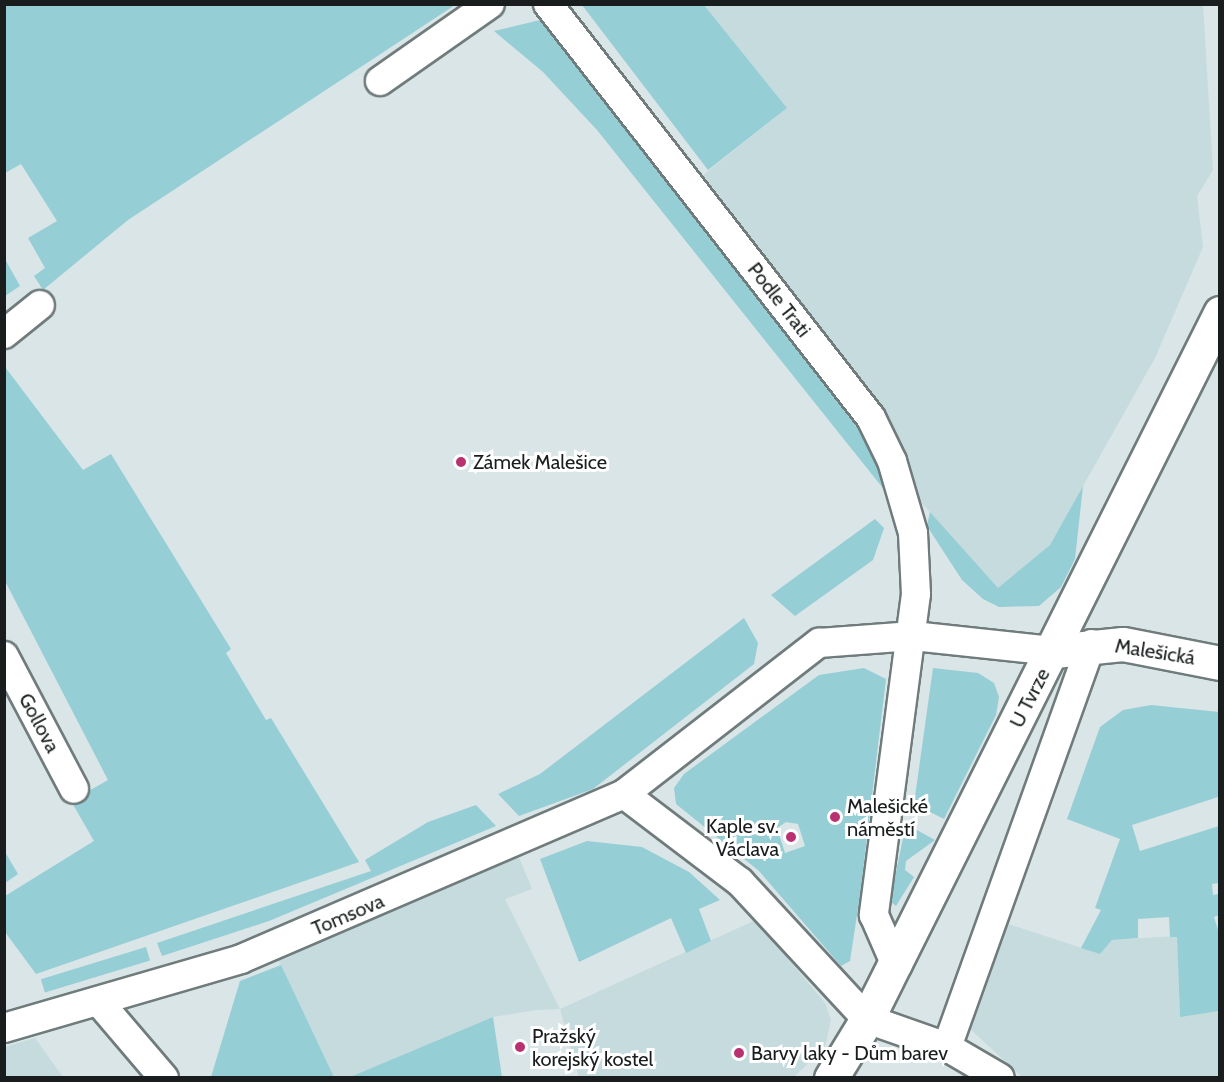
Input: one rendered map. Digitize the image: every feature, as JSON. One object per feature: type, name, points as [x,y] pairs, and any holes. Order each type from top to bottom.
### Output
[{"type":"main road","name":"U Tvrze","points":[[831,1077],[867,1019],[1054,651],[1220,313]]},
{"type":"main road","name":"Malešická","points":[[1054,651],[1091,644],[1123,644],[1220,663]]},
{"type":"street","points":[[380,81],[490,4]]},
{"type":"street","name":"Podle Trati","points":[[548,4],[879,430],[913,533],[913,636]]},
{"type":"street","points":[[4,334],[40,305]]},
{"type":"street","points":[[1000,1077],[947,1047],[867,1019],[740,882],[624,794],[819,643],[913,636],[1054,651]]},
{"type":"street","points":[[895,963],[874,915],[913,636]]},
{"type":"street","points":[[947,1047],[1091,644]]},
{"type":"street","name":"Gollova","points":[[4,656],[74,789]]},
{"type":"street","name":"Tomsova","points":[[4,1028],[241,959],[624,794]]},
{"type":"street","points":[[99,1002],[164,1077]]},
{"type":"shaded area","points":[[5,4],[455,5],[128,220],[43,290],[34,276],[45,268],[28,238],[57,221],[21,164],[5,173]]},
{"type":"shaded area","points":[[582,5],[704,5],[787,108],[708,170]]},
{"type":"shaded area","points":[[704,5],[1203,5],[1213,170],[1197,196],[1203,247],[1155,358],[1050,545],[998,589],[920,501],[880,403],[703,175],[787,108]]},
{"type":"shaded area","points":[[540,20],[870,444],[890,497],[597,130],[543,72],[494,31]]},
{"type":"shaded area","points":[[5,259],[20,286],[4,296]]},
{"type":"shaded area","points":[[5,367],[83,470],[111,454],[231,649],[226,653],[266,720],[271,718],[359,862],[36,974],[5,932],[5,896],[94,841],[71,801],[108,780],[5,581]]},
{"type":"shaded area","points":[[1083,486],[1075,559],[1061,587],[1039,606],[999,607],[983,599],[962,580],[927,526],[930,512],[998,588],[1050,545]]},
{"type":"shaded area","points":[[875,519],[884,528],[873,560],[795,616],[771,595]]},
{"type":"shaded area","points":[[744,618],[758,643],[754,664],[593,789],[519,816],[498,794],[540,774]]},
{"type":"shaded area","points":[[864,668],[886,679],[850,961],[841,966],[759,871],[676,804],[674,788],[684,774],[819,675]],"holes":[[[786,822],[798,824],[805,846],[785,853],[777,828]]]},
{"type":"shaded area","points":[[933,668],[978,673],[994,683],[999,697],[996,715],[944,819],[914,804]]},
{"type":"shaded area","points":[[1151,705],[1219,712],[1219,801],[1218,797],[1132,825],[1140,851],[1219,826],[1219,883],[1212,884],[1213,895],[1219,894],[1219,915],[1214,917],[1219,933],[1219,1011],[1180,1017],[1177,937],[1170,937],[1169,917],[1138,919],[1138,938],[1112,940],[1100,954],[1081,948],[1101,910],[1095,908],[1120,839],[1067,819],[1100,727],[1123,710]]},
{"type":"shaded area","points":[[476,805],[496,826],[269,921],[162,956],[157,943],[371,871],[365,860],[428,822]]},
{"type":"shaded area","points":[[906,824],[935,840],[906,861],[905,870],[914,877],[896,906],[890,901]]},
{"type":"shaded area","points":[[587,841],[642,847],[689,872],[720,900],[699,909],[711,941],[686,953],[671,918],[579,962],[540,859]]},
{"type":"shaded area","points":[[5,852],[18,874],[4,883]]},
{"type":"shaded area","points":[[518,855],[532,889],[505,899],[560,1009],[493,1017],[350,1077],[334,1077],[277,957]]},
{"type":"shaded area","points":[[756,920],[825,1003],[831,1020],[825,1047],[794,1077],[579,1077],[560,1009]]},
{"type":"shaded area","points":[[1002,922],[1100,954],[1112,940],[1177,936],[1180,1016],[1219,1011],[1219,1077],[1022,1077],[969,1028]]},
{"type":"shaded area","points":[[146,947],[150,960],[45,993],[41,979]]},
{"type":"shaded area","points":[[281,965],[334,1077],[211,1077],[240,981]]},
{"type":"shaded area","points":[[493,1017],[502,1077],[350,1077]]},
{"type":"shaded area","points":[[35,1038],[63,1077],[5,1077],[5,1047]]},
{"type":"place","name":"Zámek Malešice","points":[[461,462]]},
{"type":"place","name":"Malešické náměstí","points":[[835,817]]},
{"type":"place","name":"Kaple sv. Václava","points":[[791,837]]},
{"type":"place","name":"Pražský korejský kostel","points":[[520,1047]]},
{"type":"place","name":"Barvy laky - Dům barev","points":[[739,1053]]}]
